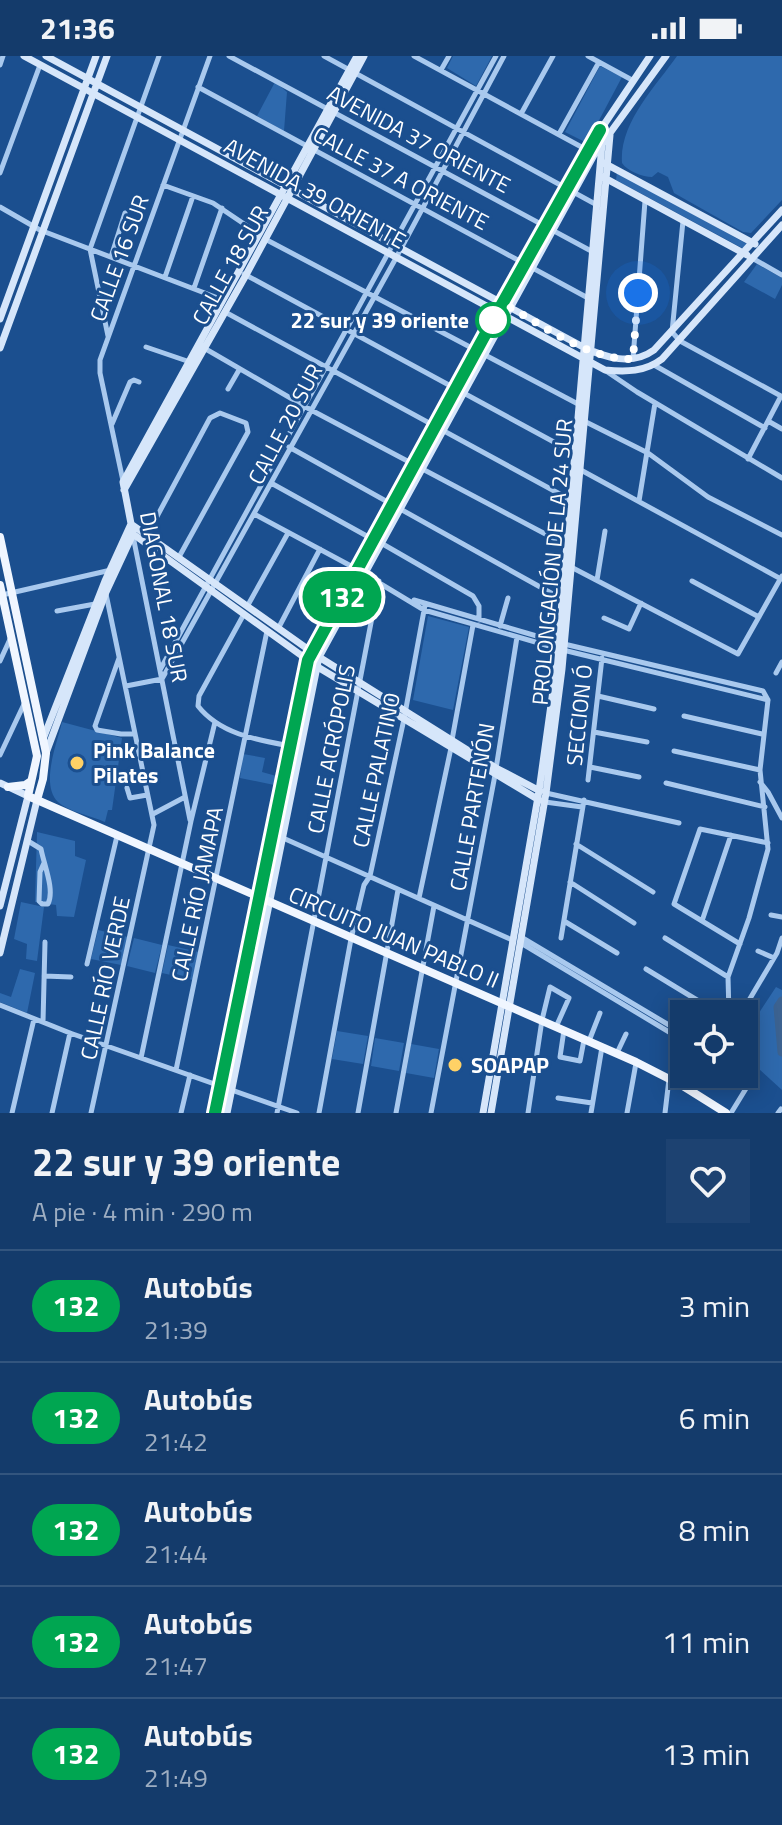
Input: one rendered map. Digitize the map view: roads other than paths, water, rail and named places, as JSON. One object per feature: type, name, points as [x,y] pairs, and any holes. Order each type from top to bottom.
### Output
[{"type":"main road","name":"AVENIDA 39 ORIENTE","points":[[24,56],[605,370]]},
{"type":"main road","name":"AVENIDA 39 ORIENTE","points":[[46,56],[586,348],[617,359],[633,359]]},
{"type":"main road","points":[[0,319],[96,56]]},
{"type":"main road","points":[[0,348],[107,56]]},
{"type":"main road","name":"CALLE 18 SUR","points":[[186,378],[191,362],[225,312],[262,236],[352,71],[357,56]]},
{"type":"main road","name":"CALLE 18 SUR","points":[[352,71],[364,56]]},
{"type":"main road","points":[[215,1113],[290,746],[313,656],[600,130],[650,56]]},
{"type":"main road","points":[[590,153],[610,134],[666,56]]},
{"type":"main road","name":"PROLONGACIÓN DE LA 24 SUR","points":[[506,1004],[542,796],[570,566],[569,499],[583,420],[586,348],[610,134],[606,120]]},
{"type":"main road","name":"PROLONGACIÓN DE LA 24 SUR","points":[[600,130],[605,163]]},
{"type":"main road","points":[[590,153],[761,248]]},
{"type":"main road","points":[[603,177],[752,258]]},
{"type":"main road","name":"PROLONGACIÓN DE LA 24 SUR","points":[[586,348],[588,298],[600,206]]},
{"type":"main road","points":[[633,359],[648,354],[672,332],[782,210]]},
{"type":"main road","points":[[605,370],[635,371],[654,365],[680,341],[782,225]]},
{"type":"main road","name":"CALLE 18 SUR","points":[[124,486],[186,378],[223,300],[242,274]]},
{"type":"main road","name":"PROLONGACIÓN DE LA 24 SUR","points":[[560,646],[560,598],[579,469],[578,404],[585,360]]},
{"type":"main road","name":"DIAGONAL 18 SUR","points":[[124,486],[133,534]]},
{"type":"main road","points":[[43,739],[95,604],[131,524],[179,557],[212,585]]},
{"type":"main road","points":[[51,807],[43,779],[46,753],[112,569],[133,534],[246,609],[279,627],[313,656],[316,666],[227,1113]]},
{"type":"main road","points":[[0,537],[11,636],[38,759],[32,781],[27,840],[4,914],[0,949]]},
{"type":"main road","points":[[5,591],[46,753]]},
{"type":"main road","points":[[246,609],[267,630],[496,772],[542,796]]},
{"type":"main road","points":[[316,666],[359,688]]},
{"type":"main road","points":[[0,906],[32,798],[43,779]]},
{"type":"main road","points":[[4,785],[25,785],[32,781]]},
{"type":"main road","name":"CIRCUITO JUAN PABLO II","points":[[4,785],[670,1078]]},
{"type":"main road","points":[[483,1113],[506,1004]]},
{"type":"main road","points":[[491,1113],[506,1004]]},
{"type":"main road","name":"CIRCUITO JUAN PABLO II","points":[[687,1088],[728,1113]]},
{"type":"street","points":[[0,65],[3,56]]},
{"type":"street","name":"CALLE 16 SUR","points":[[109,337],[90,249],[159,56]]},
{"type":"street","name":"CALLE 16 SUR","points":[[109,337],[210,56]]},
{"type":"street","name":"AVENIDA 37 ORIENTE","points":[[229,56],[593,252]]},
{"type":"street","points":[[324,56],[600,206]]},
{"type":"street","points":[[414,56],[590,153]]},
{"type":"street","points":[[441,70],[449,56]]},
{"type":"street","name":"CALLE 20 SUR","points":[[398,247],[416,204],[496,56]]},
{"type":"street","name":"CALLE 20 SUR","points":[[162,679],[350,330],[423,208],[504,56]]},
{"type":"street","points":[[521,114],[553,56]]},
{"type":"street","points":[[588,56],[632,80]]},
{"type":"street","points":[[559,134],[599,62]]},
{"type":"street","points":[[0,173],[40,65]]},
{"type":"street","name":"CALLE 37 A ORIENTE","points":[[198,87],[588,298]]},
{"type":"street","points":[[163,185],[222,208],[262,236],[578,404]]},
{"type":"street","points":[[165,277],[193,196]]},
{"type":"street","points":[[633,359],[645,201]]},
{"type":"street","points":[[0,207],[44,231],[223,300]]},
{"type":"street","points":[[194,288],[222,208]]},
{"type":"street","points":[[111,257],[125,213]]},
{"type":"street","points":[[683,221],[672,332],[680,341],[782,396],[748,459]]},
{"type":"street","points":[[752,258],[782,275]]},
{"type":"street","points":[[242,274],[577,454]]},
{"type":"street","points":[[225,312],[569,499]]},
{"type":"street","name":"DIAGONAL 18 SUR","points":[[109,337],[99,367],[124,486]]},
{"type":"street","points":[[146,347],[191,362]]},
{"type":"street","points":[[202,347],[308,408],[568,546]]},
{"type":"street","points":[[654,365],[765,428]]},
{"type":"street","points":[[228,389],[239,370]]},
{"type":"street","points":[[605,370],[782,478]]},
{"type":"street","points":[[111,426],[130,382],[139,382]]},
{"type":"street","points":[[639,501],[655,403]]},
{"type":"street","points":[[147,535],[210,418],[220,413],[246,423],[248,432],[179,557]]},
{"type":"street","points":[[583,420],[648,453],[708,497],[782,535]]},
{"type":"street","points":[[768,421],[782,429]]},
{"type":"street","points":[[288,446],[560,598]]},
{"type":"street","name":"CALLE 20 SUR","points":[[251,513],[271,483],[288,446]]},
{"type":"street","points":[[570,566],[738,654],[781,578],[579,469]]},
{"type":"street","points":[[271,483],[473,596],[479,606],[479,620]]},
{"type":"street","points":[[251,513],[424,608],[517,637],[684,676],[768,700],[760,770],[768,843],[763,874],[728,977],[729,1000]]},
{"type":"street","points":[[597,580],[605,531]]},
{"type":"street","points":[[288,533],[199,696],[200,709],[215,722],[246,737],[290,746]]},
{"type":"street","name":"DIAGONAL 18 SUR","points":[[133,534],[191,821],[141,1058]]},
{"type":"street","points":[[279,627],[320,549]]},
{"type":"street","points":[[5,591],[112,569]]},
{"type":"street","name":"CALLE ACRÓPOLIS","points":[[278,1110],[379,581]]},
{"type":"street","points":[[692,581],[759,617]]},
{"type":"street","name":"CALLE 20 SUR","points":[[160,670],[212,585]]},
{"type":"street","points":[[106,592],[153,814],[185,797]]},
{"type":"street","points":[[500,626],[508,598]]},
{"type":"street","points":[[604,618],[629,629],[641,603]]},
{"type":"street","points":[[57,611],[95,604]]},
{"type":"street","points":[[424,608],[479,620],[560,646]]},
{"type":"street","name":"CALLE PALATINO","points":[[319,1113],[351,939],[364,885],[370,876],[424,608]]},
{"type":"street","points":[[419,898],[473,625]]},
{"type":"street","name":"CALLE RÍO JAMAPA","points":[[176,1070],[267,630]]},
{"type":"street","points":[[0,661],[11,636]]},
{"type":"street","name":"CALLE PARTENÓN","points":[[431,1113],[496,772],[517,637]]},
{"type":"street","name":"SECCION Ó","points":[[588,780],[602,656]]},
{"type":"street","points":[[119,657],[95,726],[97,730],[116,734],[135,734]]},
{"type":"street","points":[[776,673],[782,662]]},
{"type":"street","points":[[126,686],[162,679]]},
{"type":"street","points":[[598,696],[654,709]]},
{"type":"street","points":[[0,755],[26,701]]},
{"type":"street","points":[[684,716],[762,734]]},
{"type":"street","points":[[191,821],[215,722]]},
{"type":"street","points":[[594,732],[647,742]]},
{"type":"street","points":[[674,751],[760,770]]},
{"type":"street","points":[[590,767],[639,777]]},
{"type":"street","points":[[760,782],[782,818]]},
{"type":"street","points":[[666,783],[765,807]]},
{"type":"street","points":[[127,788],[130,798],[147,795]]},
{"type":"street","points":[[542,796],[679,823]]},
{"type":"street","points":[[561,938],[583,804]]},
{"type":"street","name":"CALLE RÍO VERDE","points":[[91,1113],[154,829],[153,814]]},
{"type":"street","points":[[740,944],[674,904],[700,829],[768,843]]},
{"type":"street","points":[[701,921],[731,835]]},
{"type":"street","points":[[87,964],[117,836]]},
{"type":"street","points":[[283,838],[518,940],[583,976],[670,1031]]},
{"type":"street","points":[[27,840],[41,849],[44,863],[51,899],[48,904],[39,901],[40,872],[44,863]]},
{"type":"street","points":[[576,844],[653,892]]},
{"type":"street","points":[[570,882],[634,923]]},
{"type":"street","points":[[358,1113],[398,890]]},
{"type":"street","points":[[396,1113],[434,906]]},
{"type":"street","points":[[771,915],[782,917]]},
{"type":"street","points":[[564,921],[617,953]]},
{"type":"street","points":[[665,938],[728,977]]},
{"type":"street","points":[[728,1113],[750,1082],[754,1069],[745,1007],[774,958],[782,938]]},
{"type":"street","points":[[43,1022],[45,942]]},
{"type":"street","points":[[758,951],[774,958]]},
{"type":"street","points":[[646,969],[697,1000]]},
{"type":"street","points":[[44,976],[71,977]]},
{"type":"street","points":[[528,1113],[542,1020],[551,987],[569,998],[560,1028],[561,1058],[580,1061],[586,1040],[600,1013]]},
{"type":"street","points":[[0,1005],[232,1090],[278,1110],[297,1113]]},
{"type":"street","points":[[12,1113],[34,1019]]},
{"type":"street","points":[[653,1019],[670,1027]]},
{"type":"street","points":[[52,1113],[70,1033]]},
{"type":"street","points":[[617,1054],[626,1034]]},
{"type":"street","points":[[591,1113],[602,1047]]},
{"type":"street","points":[[627,1113],[636,1062]]},
{"type":"street","points":[[181,1113],[190,1075]]},
{"type":"street","points":[[665,1113],[670,1078]]},
{"type":"street","points":[[558,1098],[592,1103]]},
{"type":"waterway","points":[[782,1001],[778,1007],[782,1052]]},
{"type":"place","name":"22 sur y 39 oriente","points":[[493,320]]},
{"type":"place","name":"Pink Balance Pilates","points":[[77,763]]},
{"type":"place","name":"SOAPAP","points":[[455,1065]]}]
